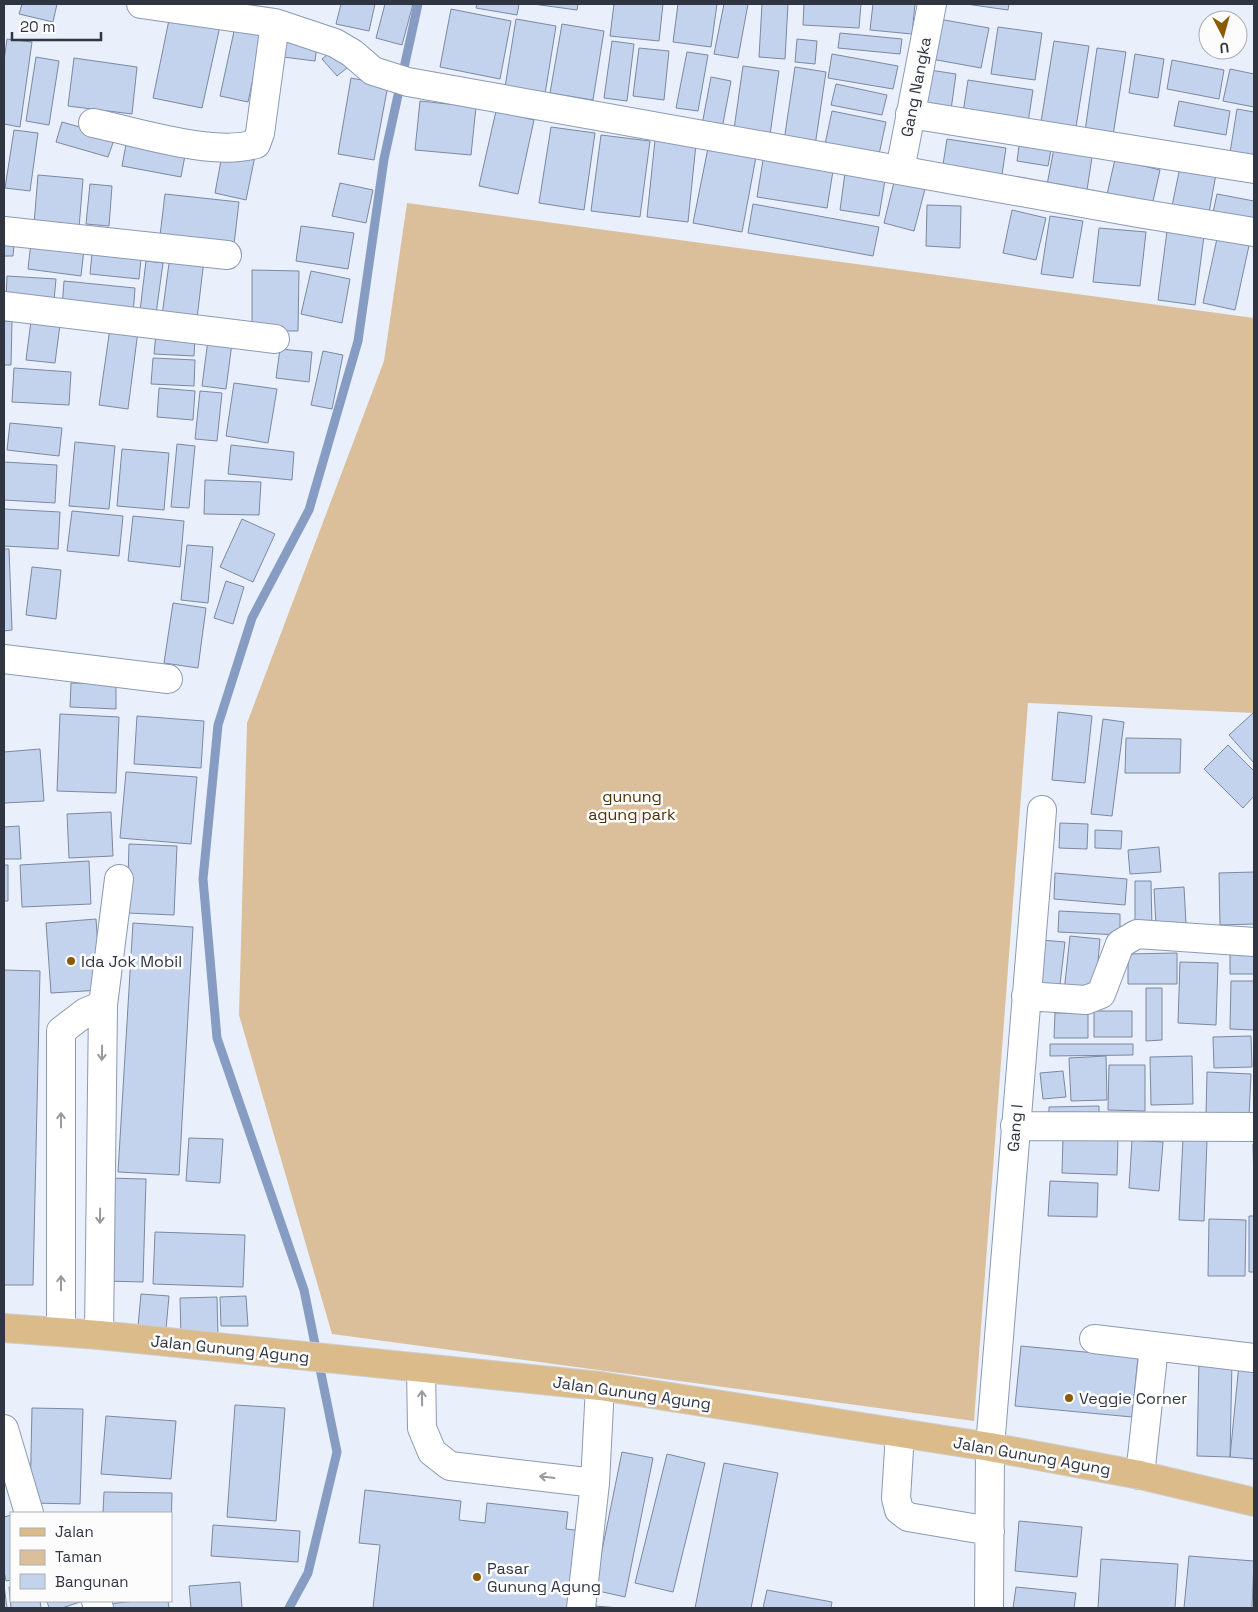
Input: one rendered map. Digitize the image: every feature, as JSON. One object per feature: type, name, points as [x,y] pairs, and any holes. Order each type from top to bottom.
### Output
[{"type":"main road","name":"Jalan Gunung Agung","points":[[4,1328],[99,1335],[298,1357],[600,1386],[990,1447],[1140,1475],[1254,1502]]},
{"type":"street","points":[[141,4],[275,23],[335,43],[352,53],[374,71],[408,82],[1254,232]]},
{"type":"street","name":"Gang Nangka","points":[[900,170],[932,4]]},
{"type":"street","points":[[93,123],[213,148],[241,148],[256,144],[260,133],[275,23]]},
{"type":"street","points":[[910,114],[1254,169]]},
{"type":"street","points":[[4,230],[227,255]]},
{"type":"street","points":[[4,306],[275,339]]},
{"type":"street","points":[[4,659],[168,679]]},
{"type":"street","name":"Gang I","points":[[989,1608],[990,1447],[1042,810]]},
{"type":"street","points":[[99,1335],[103,1005],[119,878]]},
{"type":"street","points":[[1026,996],[1086,1000],[1101,994],[1120,944],[1137,934],[1254,942]]},
{"type":"street","points":[[62,1332],[61,1031],[86,1012],[103,1005]]},
{"type":"street","points":[[1015,1126],[1254,1127]]},
{"type":"street","points":[[1094,1339],[1254,1358]]},
{"type":"street","points":[[1140,1475],[1154,1347]]},
{"type":"street","points":[[421,1368],[422,1428],[432,1452],[450,1466],[595,1482]]},
{"type":"street","points":[[581,1608],[595,1482],[600,1386]]},
{"type":"street","points":[[4,1429],[19,1505]]},
{"type":"street","points":[[900,1433],[896,1498],[899,1510],[908,1517],[990,1531]]},
{"type":"green space","name":"gunung agung park","points":[[407,203],[1254,318],[1254,713],[1028,703],[974,1421],[332,1334],[239,1015],[247,723],[384,361]]},
{"type":"building","points":[[22,4],[57,4],[53,22],[19,14]]},
{"type":"building","points":[[341,4],[375,4],[369,31],[336,24]]},
{"type":"building","points":[[385,4],[413,4],[402,45],[376,38]]},
{"type":"building","points":[[477,4],[519,4],[517,15],[476,8]]},
{"type":"building","points":[[533,4],[578,4],[577,10]]},
{"type":"building","points":[[614,4],[663,4],[659,41],[610,36]]},
{"type":"building","points":[[678,4],[717,4],[711,47],[673,42]]},
{"type":"building","points":[[724,4],[748,4],[738,58],[714,54]]},
{"type":"building","points":[[762,4],[788,4],[785,59],[759,57]]},
{"type":"building","points":[[804,4],[861,4],[859,28],[803,25]]},
{"type":"building","points":[[873,4],[915,4],[912,34],[870,30]]},
{"type":"building","points":[[966,4],[1009,4],[1008,10]]},
{"type":"building","points":[[451,9],[511,21],[500,79],[440,67]]},
{"type":"building","points":[[170,15],[220,26],[202,108],[153,98]]},
{"type":"building","points":[[933,18],[989,28],[981,68],[926,58]]},
{"type":"building","points":[[516,19],[556,26],[545,94],[505,87]]},
{"type":"building","points":[[236,22],[264,28],[248,102],[220,96]]},
{"type":"building","points":[[562,24],[604,31],[593,100],[550,93]]},
{"type":"building","points":[[998,27],[1042,33],[1035,80],[991,74]]},
{"type":"building","points":[[278,32],[318,38],[315,61],[275,56]]},
{"type":"building","points":[[840,33],[902,39],[900,54],[838,48]]},
{"type":"building","points":[[7,39],[32,42],[20,127],[4,124],[4,61]]},
{"type":"building","points":[[797,39],[817,41],[815,64],[795,62]]},
{"type":"building","points":[[612,41],[634,44],[627,101],[604,98]]},
{"type":"building","points":[[1054,41],[1089,46],[1075,133],[1040,128]]},
{"type":"building","points":[[336,47],[352,64],[337,76],[322,59]]},
{"type":"building","points":[[639,48],[669,51],[664,100],[633,96]]},
{"type":"building","points":[[1097,48],[1126,52],[1112,142],[1084,138]]},
{"type":"building","points":[[687,52],[708,55],[698,111],[676,108]]},
{"type":"building","points":[[832,54],[898,66],[893,89],[828,78]]},
{"type":"building","points":[[1135,54],[1164,59],[1158,98],[1129,93]]},
{"type":"building","points":[[36,57],[59,61],[49,125],[26,121]]},
{"type":"building","points":[[74,58],[137,67],[132,114],[68,106]]},
{"type":"building","points":[[1172,60],[1224,70],[1219,99],[1167,89]]},
{"type":"building","points":[[743,66],[779,71],[770,135],[734,129]]},
{"type":"building","points":[[795,67],[826,72],[815,146],[784,141]]},
{"type":"building","points":[[923,69],[956,74],[950,117],[917,112]]},
{"type":"building","points":[[1230,69],[1254,74],[1254,107],[1223,101]]},
{"type":"building","points":[[711,77],[731,81],[721,134],[701,130]]},
{"type":"building","points":[[351,78],[388,85],[374,160],[338,154]]},
{"type":"building","points":[[968,80],[1033,90],[1027,129],[962,119]]},
{"type":"building","points":[[836,84],[887,95],[882,115],[831,105]]},
{"type":"building","points":[[420,101],[476,107],[471,155],[415,150]]},
{"type":"building","points":[[1179,101],[1230,111],[1226,135],[1174,126]]},
{"type":"building","points":[[1237,109],[1254,112],[1254,163],[1229,159]]},
{"type":"building","points":[[496,111],[534,120],[518,194],[479,186]]},
{"type":"building","points":[[832,111],[886,122],[878,159],[824,149]]},
{"type":"building","points":[[62,122],[115,137],[108,157],[56,142]]},
{"type":"building","points":[[551,127],[595,133],[584,210],[539,203]]},
{"type":"building","points":[[14,130],[38,133],[30,191],[5,188]]},
{"type":"building","points":[[601,135],[650,141],[640,217],[591,211]]},
{"type":"building","points":[[127,139],[186,150],[181,177],[122,166]]},
{"type":"building","points":[[947,139],[1006,148],[1001,181],[942,171]]},
{"type":"building","points":[[655,140],[696,144],[688,222],[647,217]]},
{"type":"building","points":[[1055,143],[1093,150],[1086,197],[1046,190]]},
{"type":"building","points":[[1019,146],[1051,150],[1048,166],[1017,161]]},
{"type":"building","points":[[708,148],[756,157],[742,232],[693,223]]},
{"type":"building","points":[[223,150],[255,156],[246,200],[215,193]]},
{"type":"building","points":[[1115,159],[1160,170],[1151,210],[1106,199]]},
{"type":"building","points":[[763,160],[833,171],[827,208],[757,197]]},
{"type":"building","points":[[1180,167],[1216,174],[1208,218],[1171,211]]},
{"type":"building","points":[[845,173],[885,180],[879,216],[840,210]]},
{"type":"building","points":[[38,175],[83,179],[79,228],[34,224]]},
{"type":"building","points":[[894,182],[925,189],[914,231],[884,223]]},
{"type":"building","points":[[340,183],[373,190],[366,223],[332,216]]},
{"type":"building","points":[[90,184],[112,186],[109,226],[86,224]]},
{"type":"building","points":[[165,194],[239,202],[233,253],[159,244]]},
{"type":"building","points":[[1217,194],[1254,201],[1254,226],[1212,217]]},
{"type":"building","points":[[753,204],[879,227],[873,256],[748,233]]},
{"type":"building","points":[[927,205],[961,206],[960,248],[926,246]]},
{"type":"building","points":[[1012,210],[1046,218],[1036,260],[1003,253]]},
{"type":"building","points":[[1050,216],[1083,221],[1073,278],[1041,274]]},
{"type":"building","points":[[301,226],[354,233],[348,269],[296,261]]},
{"type":"building","points":[[1099,228],[1146,232],[1140,286],[1093,282]]},
{"type":"building","points":[[1167,231],[1204,236],[1195,305],[1158,300]]},
{"type":"building","points":[[4,233],[15,234],[13,256],[4,256]]},
{"type":"building","points":[[1218,234],[1250,241],[1235,310],[1203,303]]},
{"type":"building","points":[[31,242],[84,249],[81,276],[28,269]]},
{"type":"building","points":[[93,243],[142,249],[139,279],[90,274]]},
{"type":"building","points":[[170,256],[204,260],[196,327],[161,323]]},
{"type":"building","points":[[146,261],[163,263],[155,321],[139,319]]},
{"type":"building","points":[[252,270],[299,271],[298,331],[252,331]]},
{"type":"building","points":[[311,271],[350,279],[342,323],[301,314]]},
{"type":"building","points":[[7,276],[56,279],[54,301],[6,299]]},
{"type":"building","points":[[64,281],[135,288],[133,316],[62,309]]},
{"type":"building","points":[[32,313],[61,317],[55,363],[26,360]]},
{"type":"building","points":[[4,321],[12,321],[11,365],[4,365]]},
{"type":"building","points":[[110,328],[138,331],[128,409],[99,405]]},
{"type":"building","points":[[156,334],[195,337],[194,356],[154,354]]},
{"type":"building","points":[[208,340],[232,343],[226,389],[202,386]]},
{"type":"building","points":[[280,349],[312,352],[309,382],[276,378]]},
{"type":"building","points":[[323,351],[343,355],[332,409],[311,405]]},
{"type":"building","points":[[153,358],[195,360],[194,386],[151,384]]},
{"type":"building","points":[[14,368],[71,372],[69,405],[12,402]]},
{"type":"building","points":[[234,383],[277,389],[268,443],[226,436]]},
{"type":"building","points":[[159,388],[195,391],[193,420],[157,417]]},
{"type":"building","points":[[200,391],[222,393],[217,441],[195,439]]},
{"type":"building","points":[[10,423],[62,428],[59,456],[7,450]]},
{"type":"building","points":[[75,442],[115,446],[109,509],[69,506]]},
{"type":"building","points":[[177,444],[195,446],[189,508],[171,507]]},
{"type":"building","points":[[231,445],[294,452],[292,480],[228,474]]},
{"type":"building","points":[[122,449],[169,453],[164,510],[117,506]]},
{"type":"building","points":[[4,462],[57,465],[55,503],[4,500]]},
{"type":"building","points":[[205,480],[261,482],[259,515],[204,514]]},
{"type":"building","points":[[4,509],[60,512],[58,549],[4,546]]},
{"type":"building","points":[[72,511],[123,516],[119,556],[67,551]]},
{"type":"building","points":[[133,516],[184,521],[180,567],[128,561]]},
{"type":"building","points":[[242,519],[275,534],[253,582],[220,567]]},
{"type":"building","points":[[187,545],[213,547],[208,603],[181,600]]},
{"type":"building","points":[[4,549],[9,549],[12,630],[4,631]]},
{"type":"building","points":[[32,567],[61,570],[56,619],[26,615]]},
{"type":"building","points":[[226,581],[244,587],[233,624],[214,618]]},
{"type":"building","points":[[173,603],[206,608],[198,668],[164,663]]},
{"type":"building","points":[[71,683],[116,684],[116,709],[70,707]]},
{"type":"building","points":[[1058,712],[1092,716],[1085,783],[1052,780]]},
{"type":"building","points":[[60,714],[119,717],[116,793],[57,791]]},
{"type":"building","points":[[1254,714],[1254,763],[1229,735]]},
{"type":"building","points":[[137,716],[204,721],[201,768],[134,764]]},
{"type":"building","points":[[1103,719],[1124,722],[1112,816],[1091,814]]},
{"type":"building","points":[[1126,738],[1181,739],[1180,773],[1125,773]]},
{"type":"building","points":[[1228,745],[1254,771],[1254,796],[1243,808],[1204,769]]},
{"type":"building","points":[[40,749],[44,801],[4,803],[4,752]]},
{"type":"building","points":[[126,772],[197,777],[191,844],[120,838]]},
{"type":"building","points":[[111,812],[113,856],[69,858],[67,814]]},
{"type":"building","points":[[1060,823],[1088,824],[1087,849],[1059,848]]},
{"type":"building","points":[[19,826],[21,859],[4,859],[4,827]]},
{"type":"building","points":[[1095,830],[1122,831],[1121,849],[1095,848]]},
{"type":"building","points":[[129,844],[177,846],[174,915],[127,913]]},
{"type":"building","points":[[1159,847],[1161,872],[1130,874],[1128,850]]},
{"type":"building","points":[[89,861],[91,904],[22,907],[20,865]]},
{"type":"building","points":[[4,865],[8,865],[8,901],[4,901]]},
{"type":"building","points":[[1254,872],[1254,924],[1220,925],[1219,873]]},
{"type":"building","points":[[1055,873],[1127,879],[1125,905],[1054,899]]},
{"type":"building","points":[[1135,881],[1151,881],[1152,929],[1135,929]]},
{"type":"building","points":[[1184,887],[1186,924],[1156,926],[1154,889]]},
{"type":"building","points":[[1059,911],[1120,914],[1120,935],[1058,932]]},
{"type":"building","points":[[96,919],[101,990],[51,993],[46,923]]},
{"type":"building","points":[[133,923],[193,927],[179,1175],[118,1172]]},
{"type":"building","points":[[1070,936],[1100,939],[1095,995],[1064,992]]},
{"type":"building","points":[[1041,940],[1065,942],[1059,993],[1036,990]]},
{"type":"building","points":[[1230,951],[1254,951],[1254,974],[1230,974]]},
{"type":"building","points":[[1177,953],[1177,984],[1128,984],[1128,954]]},
{"type":"building","points":[[1180,962],[1218,963],[1216,1025],[1178,1023]]},
{"type":"building","points":[[4,970],[40,971],[33,1285],[4,1285]]},
{"type":"building","points":[[1231,981],[1254,981],[1254,1030],[1230,1029]]},
{"type":"building","points":[[1146,988],[1162,988],[1162,1040],[1146,1041]]},
{"type":"building","points":[[1094,1011],[1132,1011],[1132,1037],[1094,1037]]},
{"type":"building","points":[[1055,1013],[1088,1013],[1088,1038],[1054,1038]]},
{"type":"building","points":[[1251,1036],[1252,1067],[1214,1068],[1213,1037]]},
{"type":"building","points":[[1050,1044],[1133,1044],[1133,1055],[1050,1056]]},
{"type":"building","points":[[1106,1056],[1107,1100],[1071,1101],[1069,1058]]},
{"type":"building","points":[[1192,1056],[1193,1104],[1151,1105],[1150,1057]]},
{"type":"building","points":[[1109,1065],[1145,1065],[1145,1111],[1108,1110]]},
{"type":"building","points":[[1063,1071],[1066,1097],[1043,1099],[1040,1073]]},
{"type":"building","points":[[1207,1072],[1251,1074],[1249,1117],[1206,1115]]},
{"type":"building","points":[[1099,1106],[1099,1121],[1049,1121],[1049,1107]]},
{"type":"building","points":[[1063,1137],[1118,1138],[1117,1175],[1062,1173]]},
{"type":"building","points":[[189,1138],[223,1139],[220,1183],[186,1181]]},
{"type":"building","points":[[1183,1138],[1207,1140],[1204,1221],[1179,1220]]},
{"type":"building","points":[[1132,1140],[1163,1142],[1159,1191],[1129,1188]]},
{"type":"building","points":[[1253,1144],[1254,1144],[1254,1183]]},
{"type":"building","points":[[107,1178],[146,1179],[143,1282],[104,1281]]},
{"type":"building","points":[[1050,1181],[1098,1183],[1097,1217],[1048,1216]]},
{"type":"building","points":[[1249,1216],[1254,1216],[1254,1272],[1249,1272]]},
{"type":"building","points":[[1209,1219],[1246,1220],[1245,1276],[1208,1276]]},
{"type":"building","points":[[155,1232],[245,1235],[243,1287],[153,1284]]},
{"type":"building","points":[[141,1294],[169,1296],[166,1329],[138,1326]]},
{"type":"building","points":[[246,1296],[248,1326],[221,1326],[220,1297]]},
{"type":"building","points":[[217,1297],[218,1337],[181,1337],[180,1298]]},
{"type":"building","points":[[1021,1346],[1138,1357],[1132,1417],[1015,1406]]},
{"type":"building","points":[[1199,1360],[1232,1361],[1230,1457],[1197,1456]]},
{"type":"building","points":[[1239,1364],[1254,1365],[1254,1459],[1230,1457]]},
{"type":"building","points":[[235,1405],[285,1408],[276,1521],[227,1517]]},
{"type":"building","points":[[32,1408],[83,1409],[80,1504],[30,1503]]},
{"type":"building","points":[[106,1416],[176,1421],[171,1479],[101,1474]]},
{"type":"building","points":[[622,1452],[653,1458],[625,1597],[594,1590]]},
{"type":"building","points":[[667,1454],[705,1463],[673,1592],[635,1583]]},
{"type":"building","points":[[724,1463],[778,1473],[751,1608],[695,1608]]},
{"type":"building","name":"Pasar Gunung Agung","points":[[365,1490],[461,1501],[459,1520],[485,1523],[487,1503],[568,1512],[566,1529],[583,1531],[574,1608],[373,1608],[380,1545],[359,1543]]},
{"type":"building","points":[[104,1492],[172,1493],[172,1512],[103,1512]]},
{"type":"building","points":[[10,1515],[10,1580],[6,1581],[4,1571],[4,1517]]},
{"type":"building","points":[[1019,1521],[1082,1527],[1077,1577],[1015,1571]]},
{"type":"building","points":[[213,1525],[300,1531],[298,1562],[211,1556]]},
{"type":"building","points":[[1189,1556],[1254,1561],[1252,1608],[1184,1608]]},
{"type":"building","points":[[1101,1559],[1178,1564],[1175,1608],[1098,1608]]},
{"type":"building","points":[[240,1582],[242,1608],[191,1608],[189,1586]]},
{"type":"building","points":[[4,1585],[7,1608],[4,1608]]},
{"type":"building","points":[[1016,1587],[1076,1593],[1074,1608],[1013,1608]]},
{"type":"building","points":[[767,1590],[832,1602],[831,1608],[763,1608]]},
{"type":"building","points":[[10,1602],[40,1602],[41,1608],[11,1608]]},
{"type":"building","points":[[47,1602],[80,1602],[62,1608],[49,1608]]},
{"type":"building","points":[[168,1602],[169,1608],[109,1608],[108,1604]]},
{"type":"building","points":[[595,1606],[619,1608],[594,1608]]},
{"type":"waterway","points":[[289,1608],[308,1573],[337,1452],[304,1290],[217,1038],[203,879],[218,725],[252,618],[309,510],[358,341],[384,159],[418,4]]},
{"type":"place","name":"Ida Jok Mobil","points":[[71,961]]},
{"type":"place","name":"Veggie Corner","points":[[1069,1398]]},
{"type":"place","name":"Pasar Gunung Agung","points":[[477,1577]]}]
